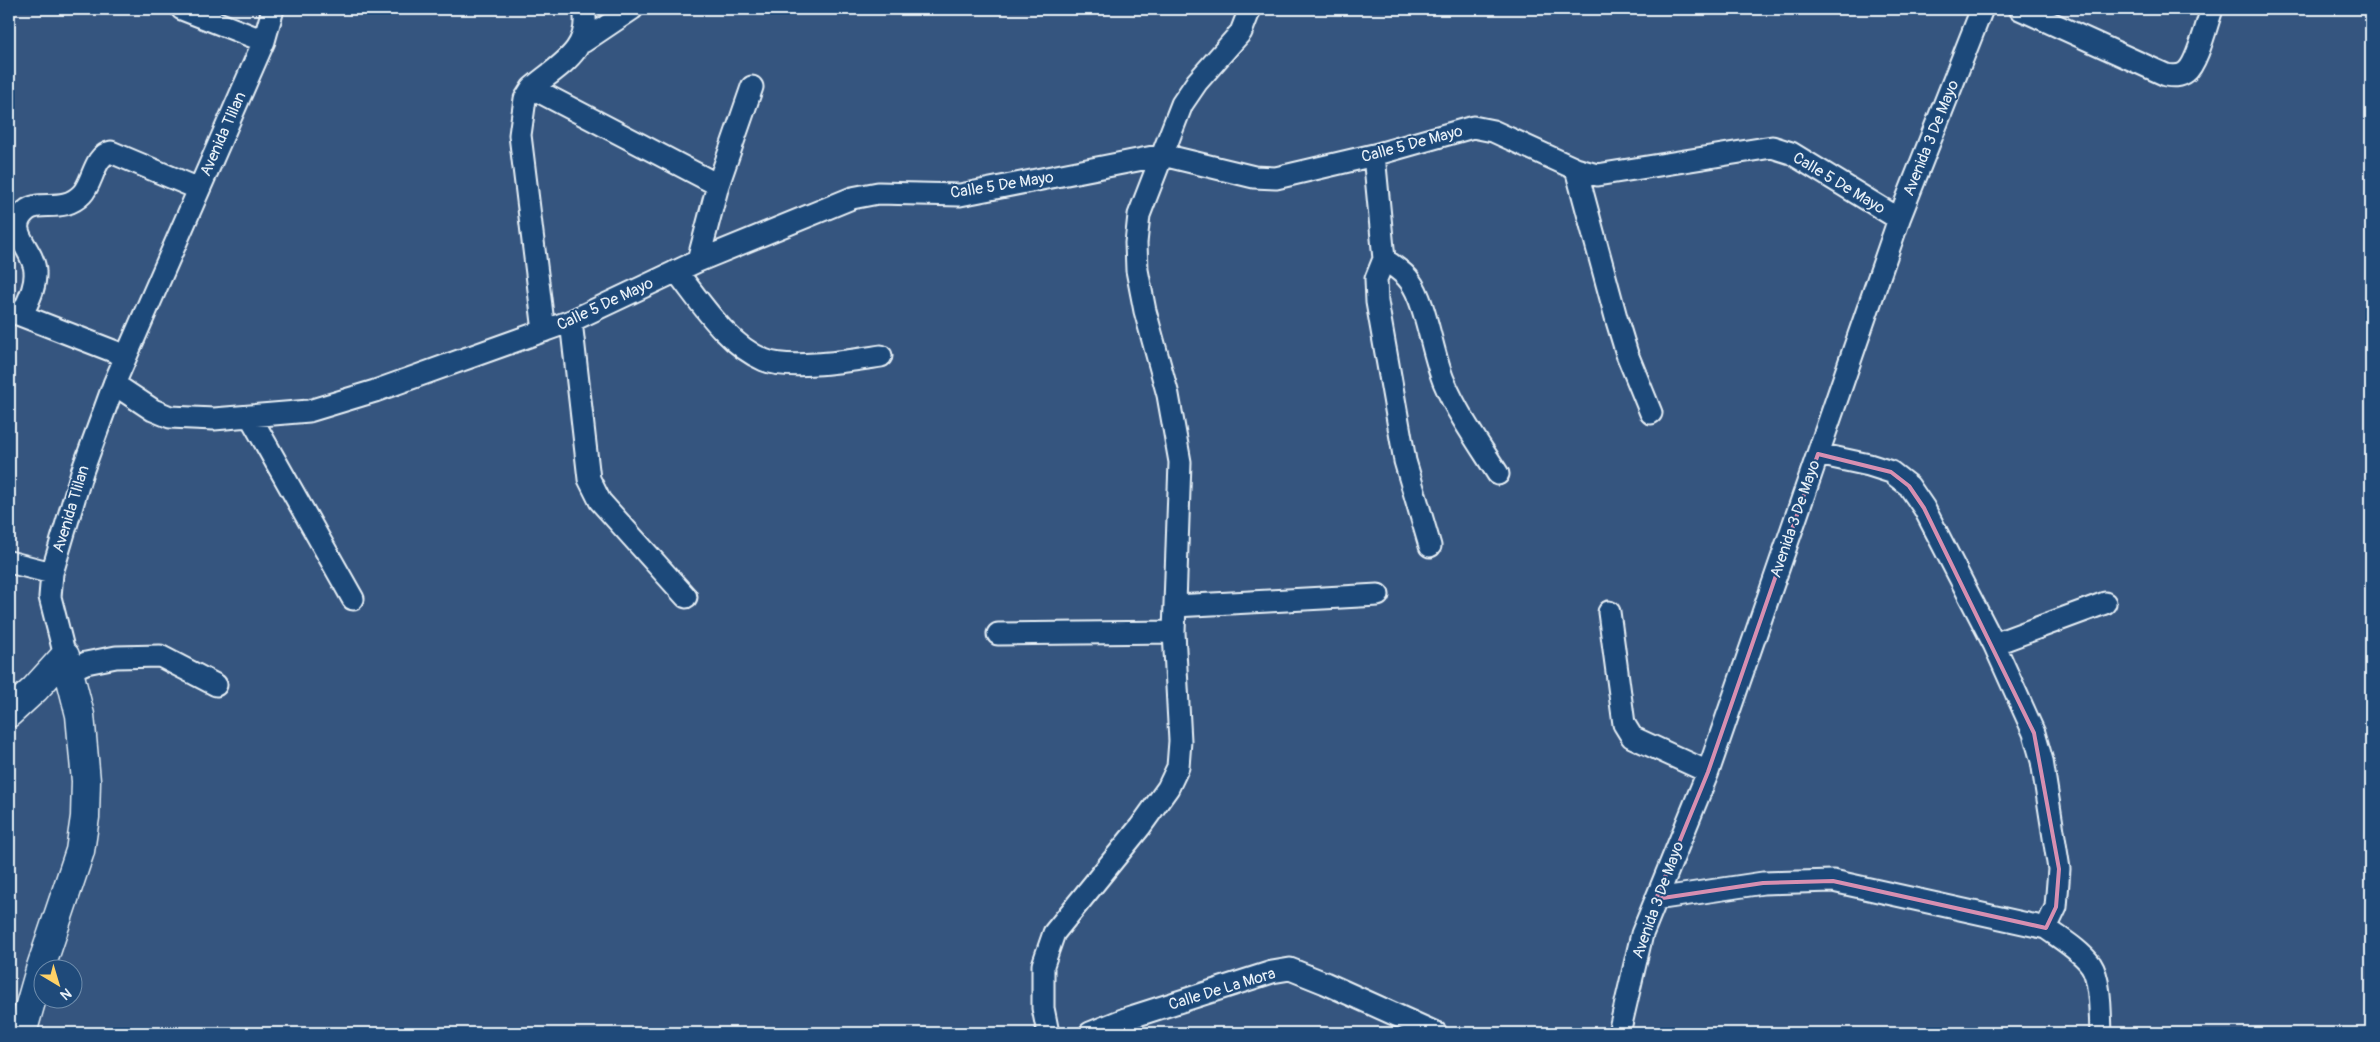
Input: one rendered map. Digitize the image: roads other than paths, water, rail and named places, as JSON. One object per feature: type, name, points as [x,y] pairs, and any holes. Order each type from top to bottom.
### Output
[{"type":"main road","points":[[9,713],[68,663]]},
{"type":"main road","name":"Avenida Tlilan","points":[[22,1033],[40,970],[80,852],[84,825],[86,781],[80,715],[68,663]]},
{"type":"street","points":[[182,9],[264,41]]},
{"type":"street","name":"Avenida Tlilan","points":[[68,663],[50,597],[52,573],[82,472],[114,384],[264,41],[273,9]]},
{"type":"street","points":[[583,42],[585,29],[584,9]]},
{"type":"street","points":[[544,331],[520,135],[525,99],[532,88],[576,51],[583,42],[632,9]]},
{"type":"street","points":[[1241,32],[1250,9]]},
{"type":"street","points":[[1048,1033],[1043,1008],[1044,964],[1054,933],[1066,916],[1114,862],[1168,788],[1178,767],[1180,742],[1174,632],[1180,462],[1168,395],[1144,311],[1137,270],[1136,243],[1139,215],[1182,104],[1197,82],[1264,9]]},
{"type":"street","name":"Avenida 3 De Mayo","points":[[1619,1033],[1642,934],[1708,772],[1899,219],[1982,9]]},
{"type":"street","points":[[2020,9],[2166,74],[2177,76],[2186,72],[2192,63],[2212,9]]},
{"type":"street","points":[[698,261],[718,185],[752,87]]},
{"type":"street","points":[[532,88],[718,185]]},
{"type":"street","name":"Calle 5 De Mayo","points":[[114,384],[153,410],[170,417],[214,419],[310,411],[375,391],[570,321],[698,261],[852,198],[878,193],[960,195],[1163,155],[1254,177],[1276,178],[1374,155],[1473,127],[1493,131],[1576,170],[1596,174],[1616,173],[1772,147],[1791,153],[1899,219]]},
{"type":"street","points":[[126,356],[16,313],[34,286],[35,272],[33,260],[19,236],[16,225],[28,208],[60,206],[76,201],[84,192],[100,160],[106,153],[111,152],[199,189]]},
{"type":"street","points":[[1374,155],[1384,259],[1376,279],[1376,302],[1405,461],[1430,546]]},
{"type":"street","points":[[1576,170],[1627,354],[1651,413]]},
{"type":"street","points":[[1384,259],[1410,280],[1418,295],[1434,356],[1444,383],[1457,409],[1498,474]]},
{"type":"street","points":[[676,271],[722,326],[742,346],[765,360],[794,364],[831,363],[881,356]]},
{"type":"street","points":[[570,321],[589,480],[600,501],[686,596]]},
{"type":"street","points":[[250,416],[353,599]]},
{"type":"street","points":[[1818,454],[1869,464],[1891,472],[1909,486],[1924,508],[1994,644],[2034,733],[2042,761],[2059,869],[2056,907],[2046,928]]},
{"type":"street","points":[[9,562],[52,573]]},
{"type":"street","points":[[1175,606],[1378,595]]},
{"type":"street","points":[[1994,644],[2105,603]]},
{"type":"street","points":[[1609,612],[1624,724],[1632,737],[1708,772]]},
{"type":"street","points":[[998,634],[1174,632]]},
{"type":"street","points":[[68,663],[116,657],[160,656],[216,685]]},
{"type":"street","points":[[1656,899],[1763,883],[1833,881],[2046,928],[2074,948],[2092,966],[2098,987],[2101,1033]]},
{"type":"street","name":"Calle De La Mora","points":[[1090,1033],[1125,1019],[1263,975],[1290,970],[1325,983],[1436,1033]]}]
